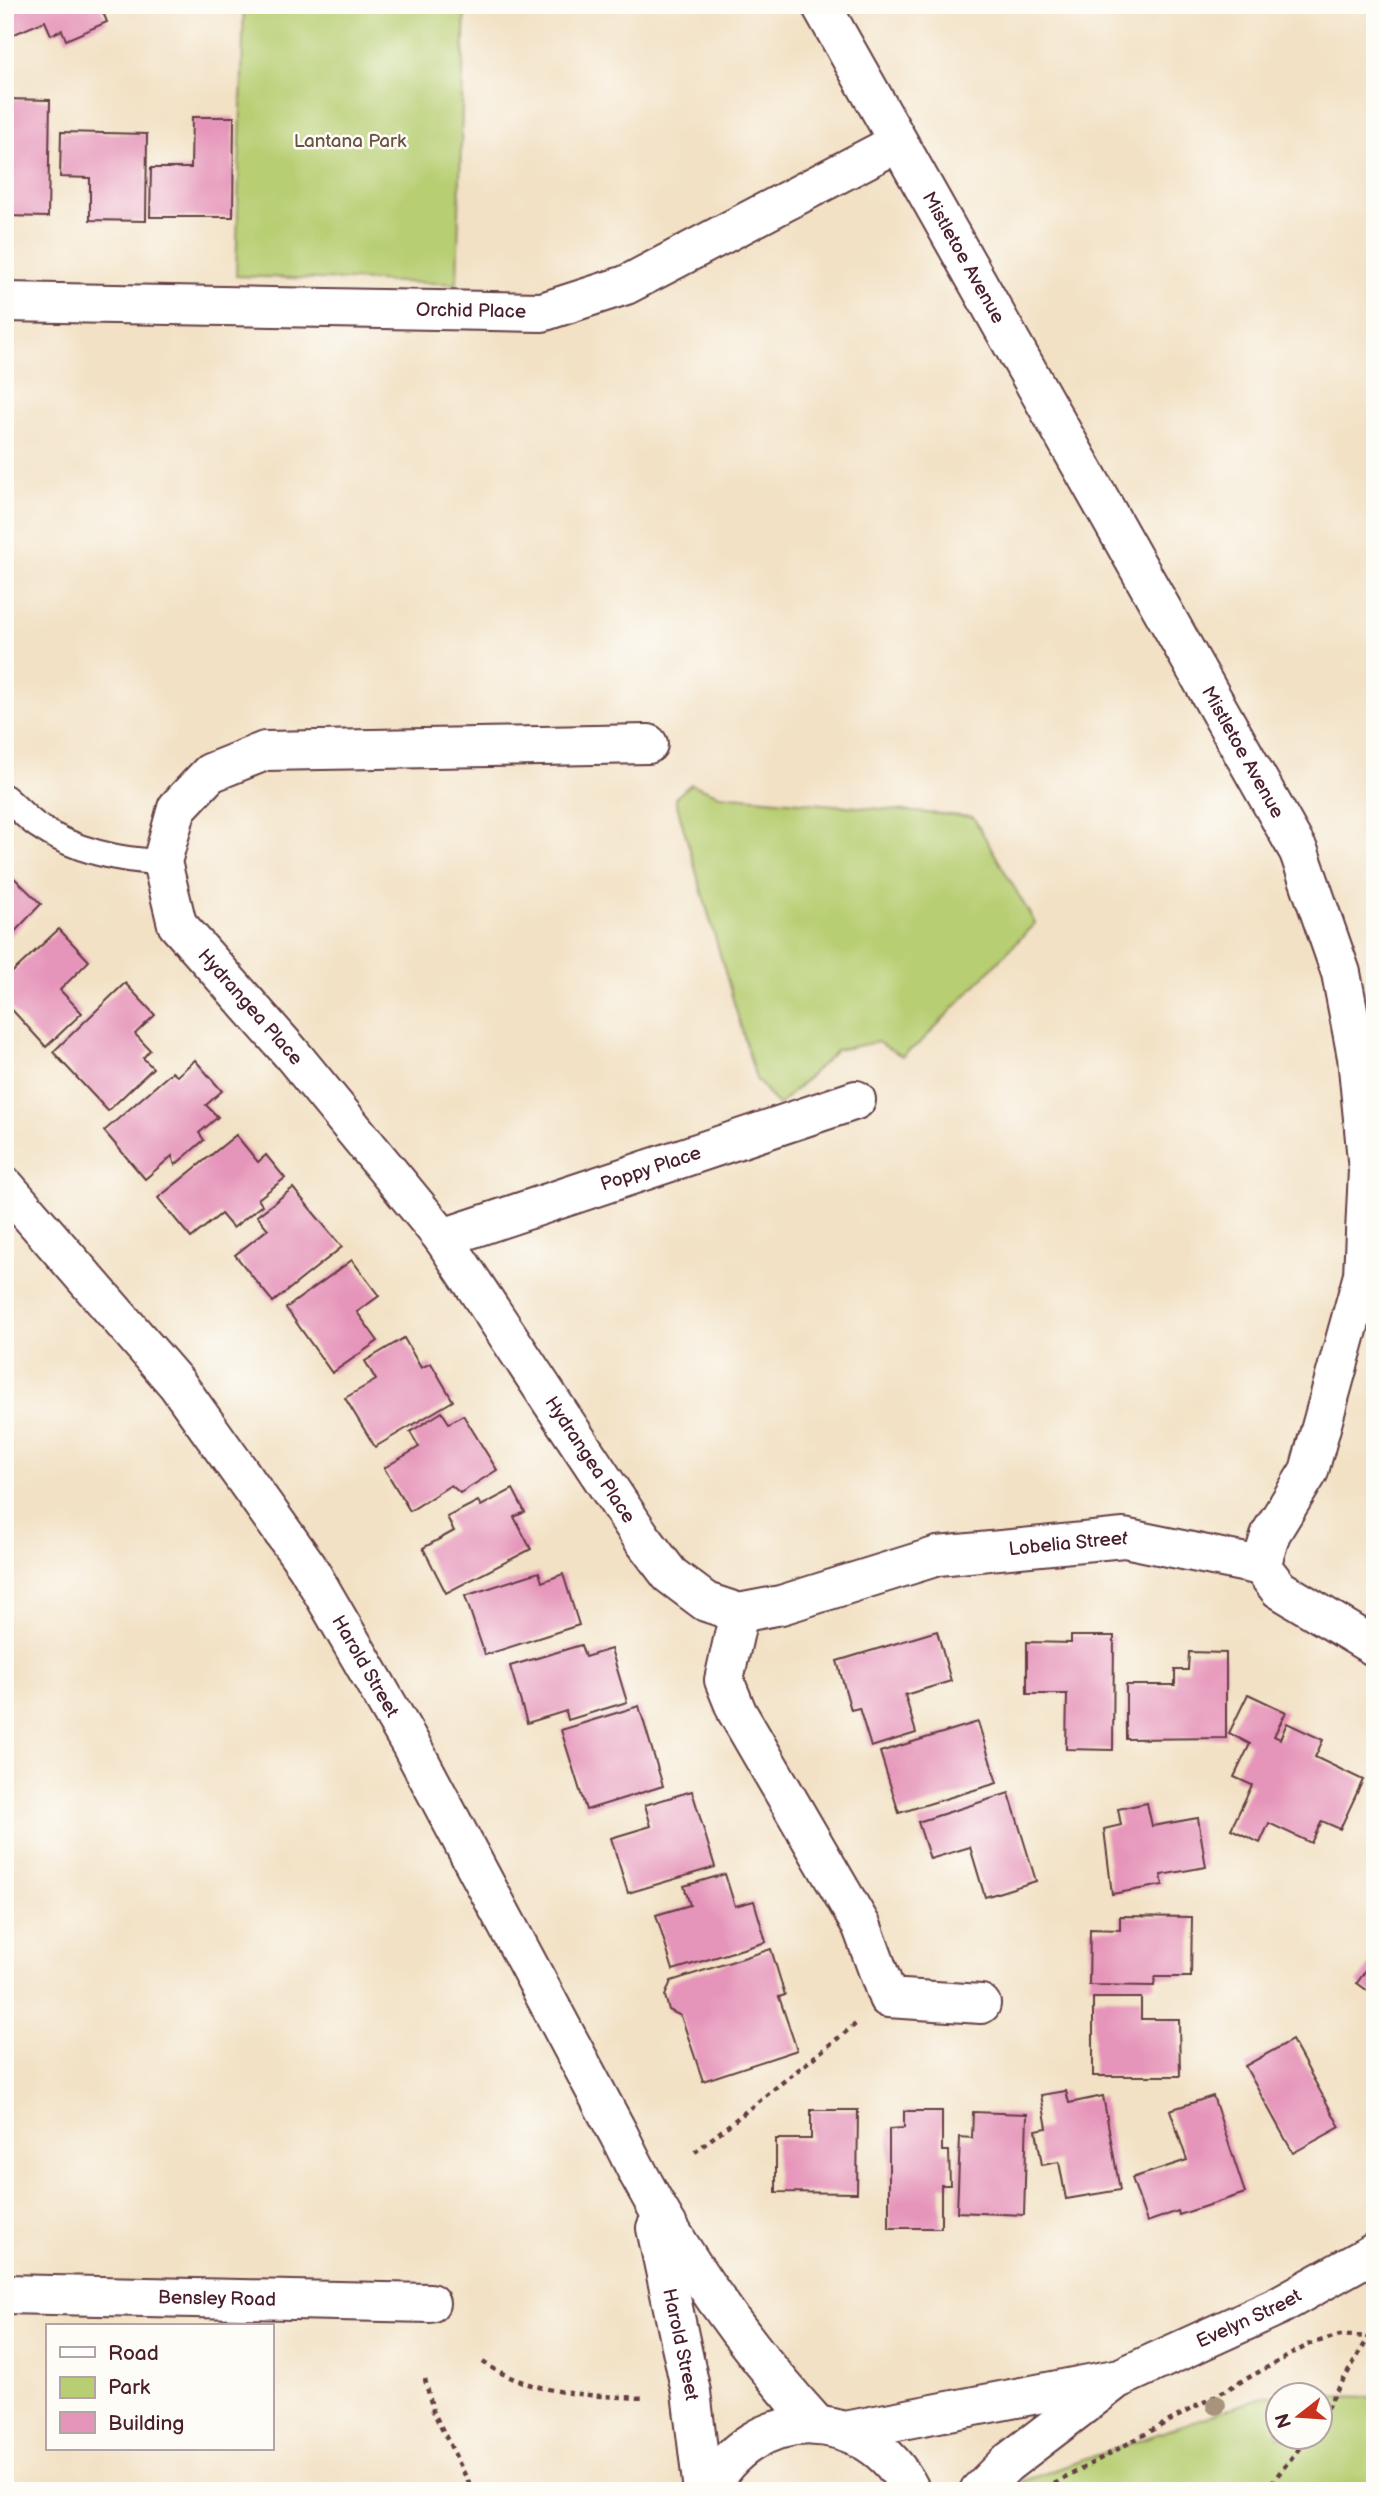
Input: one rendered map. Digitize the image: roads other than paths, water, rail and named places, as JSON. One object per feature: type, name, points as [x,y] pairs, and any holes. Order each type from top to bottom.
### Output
[{"type":"street","name":"Mistletoe Avenue","points":[[821,5],[1299,852],[1341,973],[1357,1057],[1368,1170],[1363,1275],[1309,1471],[1271,1533],[1261,1566]]},
{"type":"street","name":"Orchid Place","points":[[5,302],[542,312],[626,285],[897,143]]},
{"type":"street","name":"Hydrangea Place","points":[[648,744],[265,751],[210,773],[177,808],[162,862],[177,924],[291,1053],[443,1238],[670,1575],[706,1602],[740,1613]]},
{"type":"street","name":"Poppy Place","points":[[443,1238],[856,1100]]},
{"type":"street","name":"Harold Street","points":[[5,1186],[177,1384],[307,1566],[418,1757],[619,2135],[649,2199],[720,2309],[762,2365],[831,2428]]},
{"type":"street","name":"Lobelia Street","points":[[740,1613],[781,1605],[939,1556],[1124,1538],[1261,1566]]},
{"type":"street","points":[[1261,1566],[1279,1589],[1375,1647]]},
{"type":"street","points":[[740,1613],[724,1680],[737,1712],[862,1927],[888,1998],[981,2004]]},
{"type":"street","name":"Harold Street","points":[[649,2199],[678,2323],[706,2491]]},
{"type":"street","name":"Evelyn Street","points":[[979,2491],[1006,2464],[1119,2378],[1278,2306],[1374,2255]]},
{"type":"street","name":"Bensley Road","points":[[5,2294],[430,2303]]},
{"type":"street","name":"Evelyn Street","points":[[706,2491],[717,2473],[737,2452],[760,2436],[788,2427],[831,2428],[1119,2378]]},
{"type":"street","points":[[831,2428],[868,2441],[887,2456],[911,2491]]},
{"type":"lane","points":[[5,797],[39,827],[88,849],[118,858],[162,862]]},
{"type":"park label","name":"Lantana Park","points":[[350,141]]}]
